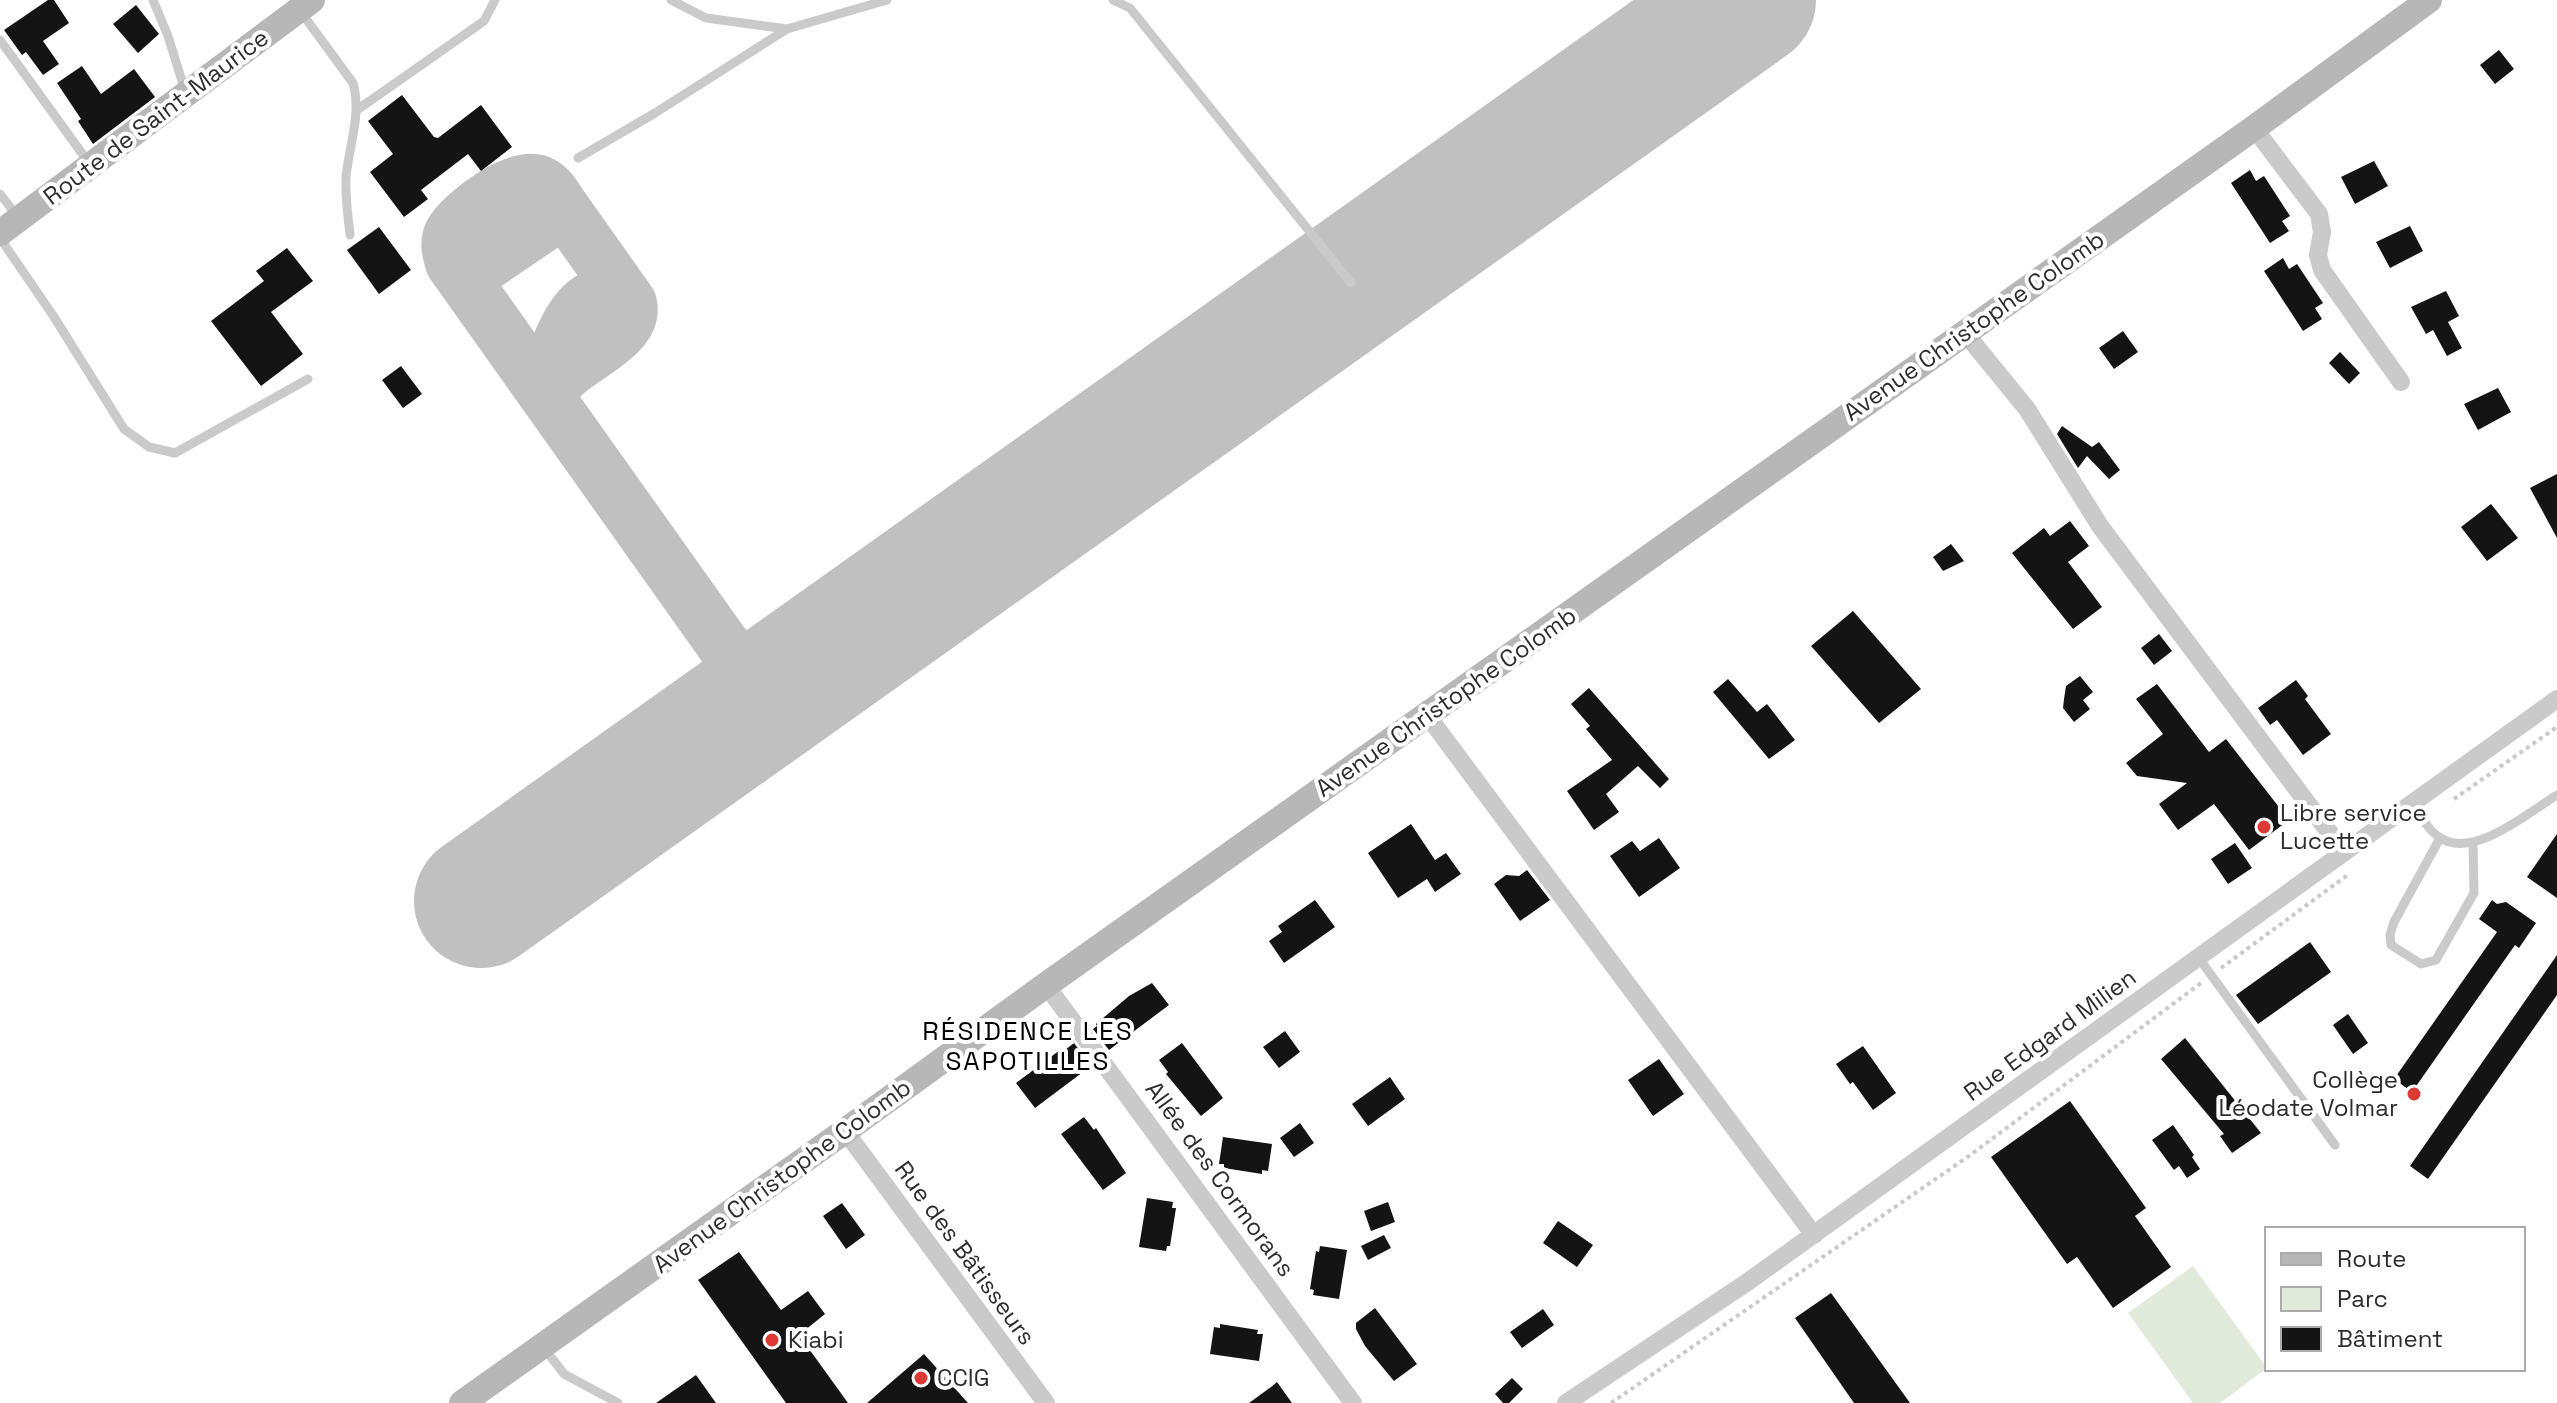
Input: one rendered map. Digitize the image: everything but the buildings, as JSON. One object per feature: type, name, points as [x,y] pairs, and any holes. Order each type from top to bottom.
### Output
[{"type":"street","name":"Avenue Christophe Colomb","points":[[462,1403],[2254,128],[2429,0]]},
{"type":"street","name":"Route de Saint-Maurice","points":[[6,230],[306,5]]},
{"type":"street","points":[[2254,128],[2319,214],[2322,232],[2318,255],[2322,270],[2401,382]]},
{"type":"street","points":[[1965,333],[2027,409],[2100,526],[2344,852]]},
{"type":"street","name":"Rue Edgard Milien","points":[[1566,1403],[1814,1235],[2557,699]]},
{"type":"street","points":[[1427,715],[1814,1235]]},
{"type":"street","name":"Allée des Cormorans","points":[[1046,985],[1353,1403]]},
{"type":"street","name":"Rue des Bâtisseurs","points":[[845,1131],[1046,1403]]},
{"type":"lane","points":[[153,0],[186,94]]},
{"type":"lane","points":[[357,110],[484,21],[495,0]]},
{"type":"lane","points":[[671,0],[706,18],[787,29]]},
{"type":"lane","points":[[578,158],[787,29],[887,0]]},
{"type":"lane","points":[[1113,0],[1134,4],[1351,283]]},
{"type":"lane","points":[[306,5],[353,83],[357,110],[346,181],[350,235]]},
{"type":"lane","points":[[0,40],[91,166]]},
{"type":"lane","points":[[0,194],[6,230],[54,317],[124,429],[149,447],[175,453],[308,379]]},
{"type":"lane","points":[[2414,802],[2423,820],[2440,838],[2456,844],[2473,843],[2494,835],[2557,795]]},
{"type":"lane","points":[[2440,838],[2394,922],[2390,935],[2391,945],[2421,964],[2436,960],[2474,893],[2473,843]]},
{"type":"lane","points":[[2198,957],[2335,1145]]},
{"type":"lane","points":[[542,1346],[564,1374],[618,1403]]},
{"type":"path","points":[[2423,820],[2557,727]]},
{"type":"path","points":[[1611,1403],[1969,1156],[2361,866]]},
{"type":"green space","points":[[2193,1266],[2265,1365],[2265,1369],[2220,1403],[2193,1403],[2128,1313]]},
{"type":"taxiway","points":[[471,287],[477,270],[555,217],[560,204],[546,186],[539,182],[517,183],[490,197],[466,215],[451,233],[448,244],[452,263],[732,657],[737,683],[734,704],[723,723],[705,742]]},
{"type":"taxiway","points":[[551,401],[561,378],[616,336],[630,315],[630,303],[560,204]]},
{"type":"taxiway","points":[[547,371],[566,329],[583,305],[594,297],[624,295]]},
{"type":"taxiway","points":[[732,657],[769,672],[809,668]]},
{"type":"taxiway","points":[[481,901],[467,888],[465,877],[473,869],[487,862],[552,851]]},
{"type":"runway","points":[[481,901],[1749,0]]},
{"type":"place","name":"Libre service Lucette","points":[[2264,827]]},
{"type":"place","name":"Collège Léodate Volmar","points":[[2414,1094]]},
{"type":"place","name":"Kiabi","points":[[772,1340]]},
{"type":"place","name":"CCIG","points":[[921,1378]]},
{"type":"district","name":"RÉSIDENCE LES SAPOTILLES","points":[[1028,1046]]}]
